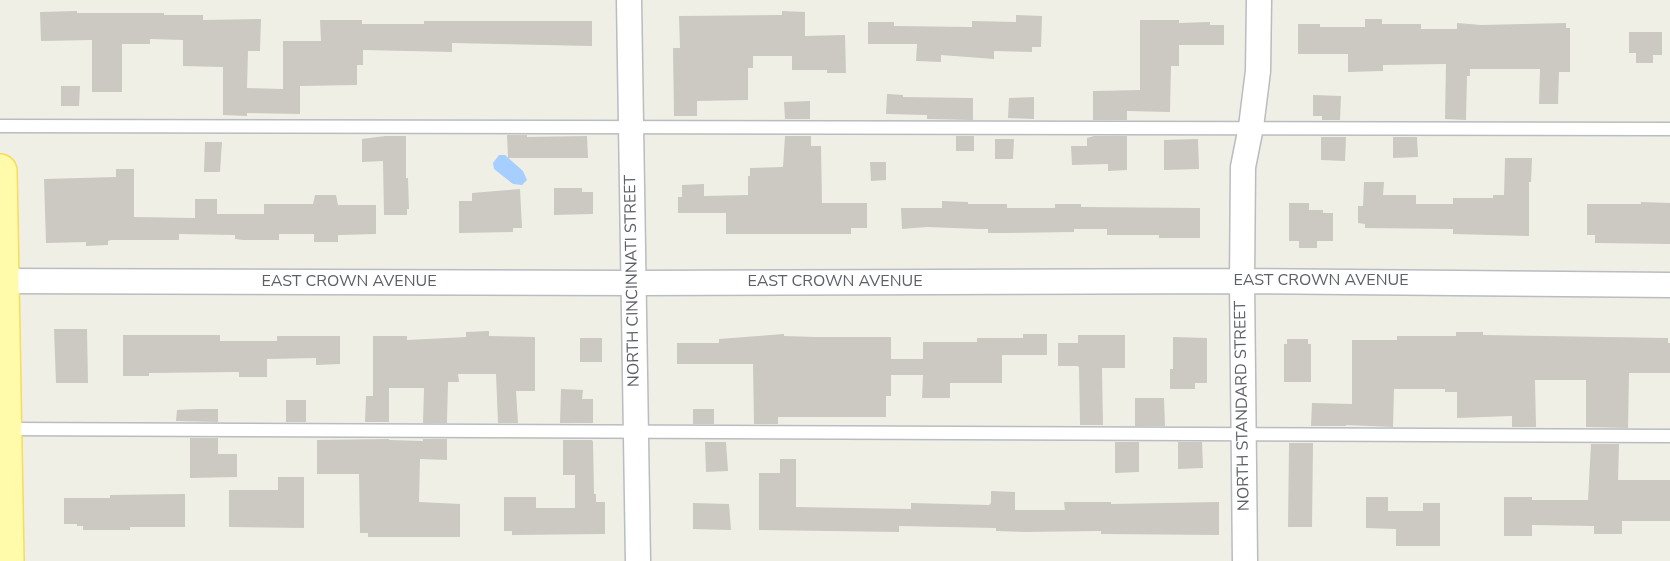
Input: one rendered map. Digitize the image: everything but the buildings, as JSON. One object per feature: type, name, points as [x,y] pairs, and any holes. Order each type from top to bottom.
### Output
[{"type":"main road","points":[[0,171],[2,429],[7,561]]},
{"type":"street","name":"NORTH CINCINNATI STREET","points":[[629,0],[638,561]]},
{"type":"street","name":"NORTH STANDARD STREET","points":[[1245,561],[1242,281],[1244,167],[1258,71],[1259,0]]},
{"type":"street","name":"EAST CROWN AVENUE","points":[[1,281],[633,283],[1242,281],[1670,285]]},
{"type":"lane","points":[[0,126],[1670,129]]},
{"type":"lane","points":[[2,429],[1670,436]]},
{"type":"water","points":[[499,155],[505,155],[523,171],[527,180],[522,185],[513,184],[494,169],[493,163]]}]
